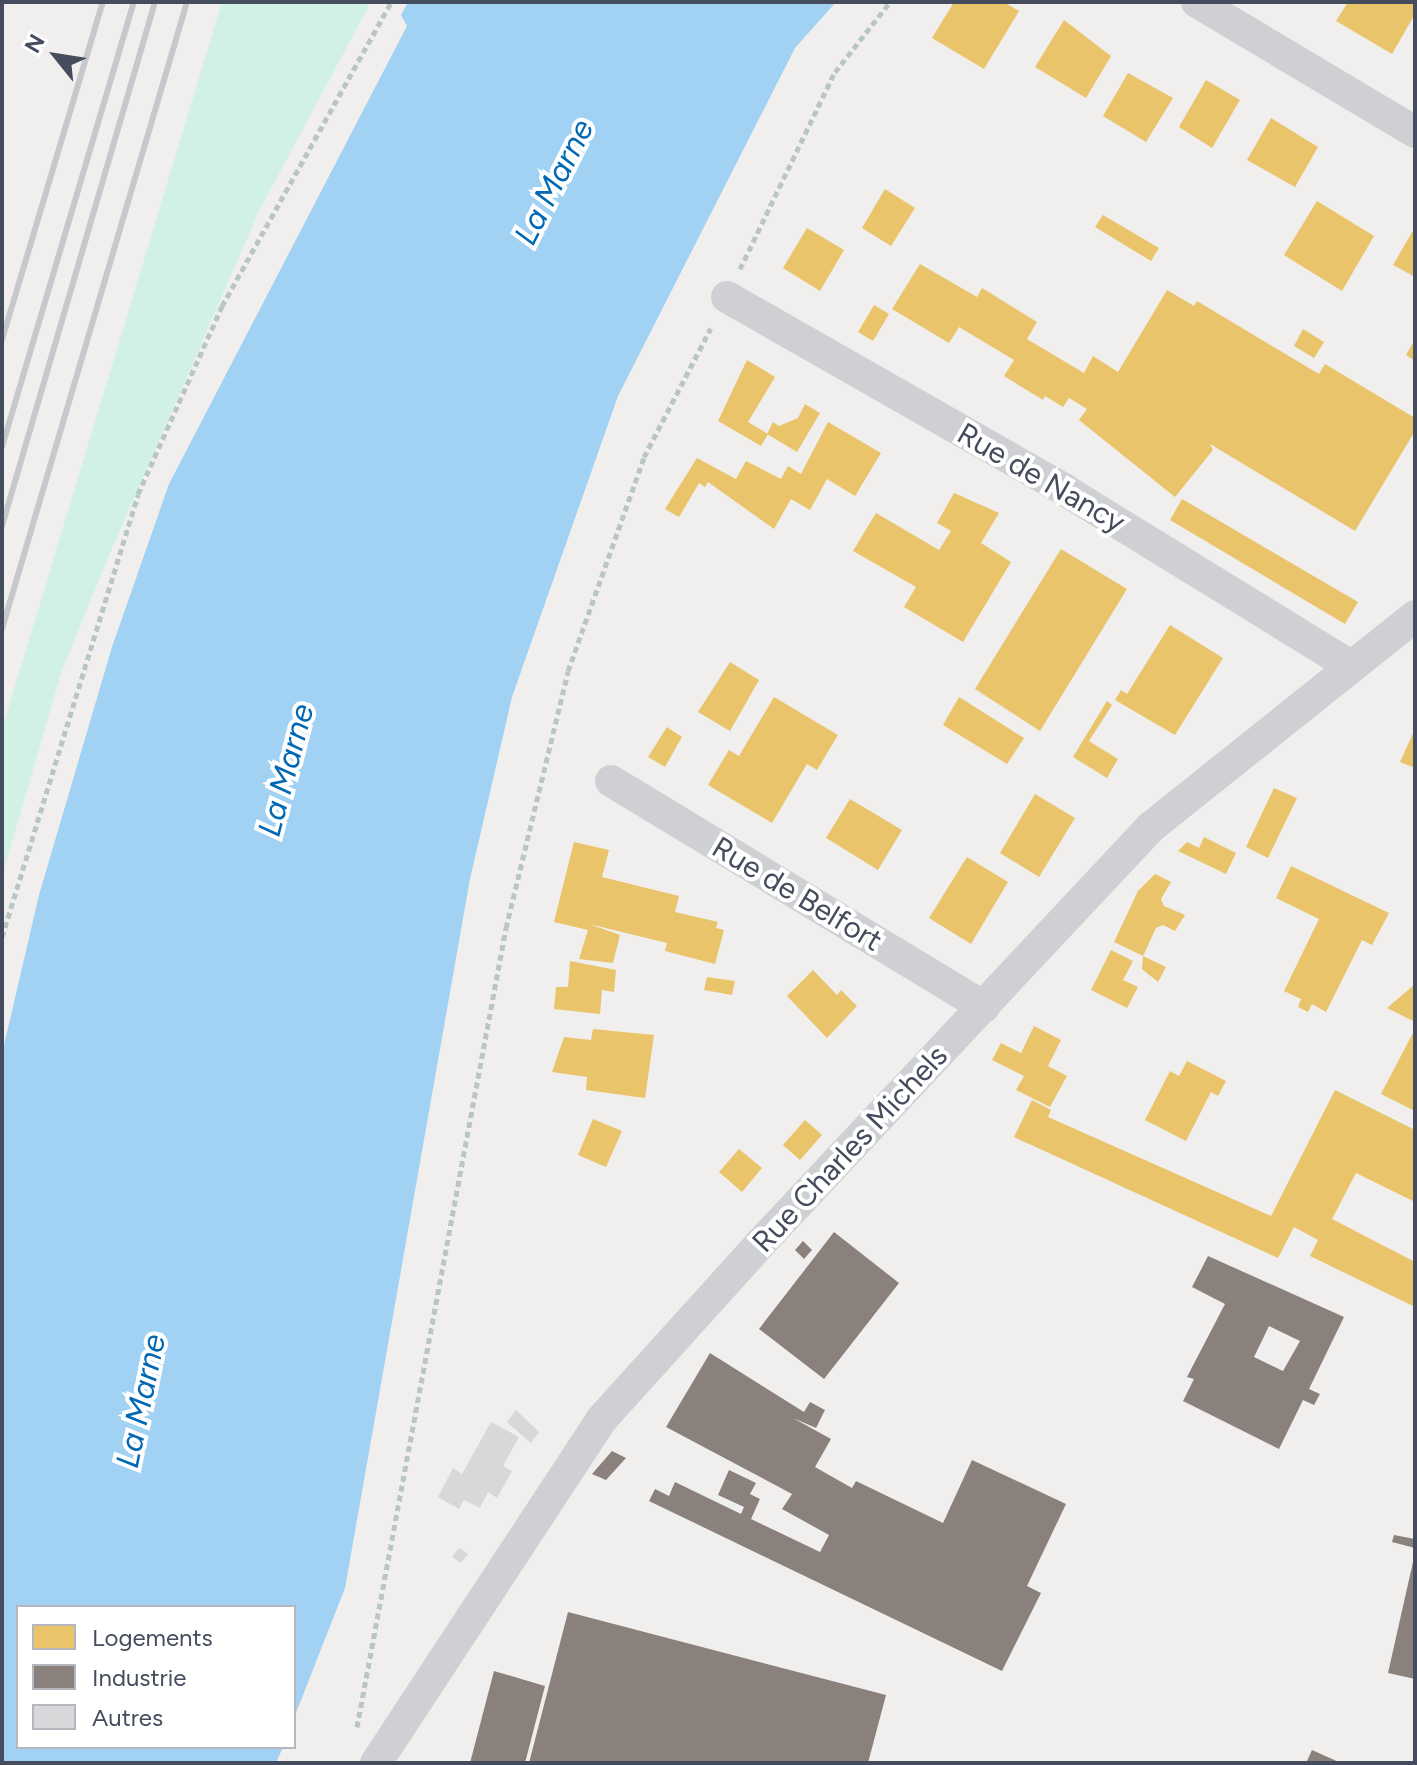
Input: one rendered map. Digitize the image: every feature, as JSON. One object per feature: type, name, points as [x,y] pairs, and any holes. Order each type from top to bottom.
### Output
[{"type":"street","points":[[1197,2],[1415,132]]},
{"type":"street","name":"Rue de Nancy","points":[[727,297],[1063,489],[1351,666]]},
{"type":"street","name":"Rue Charles Michels","points":[[376,1763],[601,1420],[1151,827],[1415,616]]},
{"type":"street","name":"Rue de Belfort","points":[[611,781],[984,1007]]},
{"type":"path","points":[[2,937],[138,494],[222,306],[391,2]]},
{"type":"path","points":[[356,1732],[506,928],[568,671],[644,457],[727,297],[835,72],[890,2]]},
{"type":"green space","points":[[222,2],[371,2],[259,211],[111,551],[62,670],[2,876],[2,729]]},
{"type":"water","name":"La Marne","points":[[408,2],[836,2],[795,48],[618,396],[512,697],[470,879],[345,1588],[296,1713],[296,1605],[16,1605],[16,1749],[282,1749],[276,1763],[2,1763],[2,1054],[39,895],[112,647],[169,484],[407,26],[401,15]]},
{"type":"building: Logements","points":[[954,2],[1004,2],[1019,11],[984,69],[932,38]]},
{"type":"building: Logements","points":[[1348,2],[1415,2],[1415,14],[1392,54],[1336,21]]},
{"type":"building: Logements","points":[[1064,20],[1111,56],[1086,98],[1035,67]]},
{"type":"building: Logements","points":[[1128,73],[1173,98],[1146,142],[1103,116]]},
{"type":"building: Logements","points":[[1206,80],[1240,100],[1212,148],[1179,127]]},
{"type":"building: Logements","points":[[1271,118],[1318,147],[1295,187],[1247,160]]},
{"type":"building: Logements","points":[[885,189],[915,208],[891,246],[862,228]]},
{"type":"building: Logements","points":[[1317,201],[1374,236],[1342,291],[1284,255]]},
{"type":"building: Logements","points":[[1103,215],[1159,248],[1151,261],[1095,227]]},
{"type":"building: Logements","points":[[1415,227],[1415,277],[1393,265]]},
{"type":"building: Logements","points":[[807,228],[844,250],[820,291],[783,268]]},
{"type":"building: Logements","points":[[920,264],[977,297],[982,288],[1037,322],[1027,339],[1084,373],[1093,356],[1118,372],[1167,290],[1194,306],[1197,301],[1319,374],[1325,364],[1415,418],[1415,431],[1355,531],[1210,444],[1213,450],[1175,497],[1079,420],[1087,409],[1069,398],[1063,407],[1045,396],[1043,400],[1004,376],[1014,360],[959,327],[949,343],[892,309]]},
{"type":"building: Logements","points":[[874,305],[889,314],[873,341],[858,332]]},
{"type":"building: Logements","points":[[1303,329],[1324,342],[1314,358],[1294,346]]},
{"type":"building: Logements","points":[[1415,339],[1415,361],[1406,355]]},
{"type":"building: Logements","points":[[747,360],[775,377],[748,422],[768,434],[761,446],[718,421]]},
{"type":"building: Logements","points":[[805,404],[820,413],[797,452],[767,434],[773,422],[779,426],[798,418]]},
{"type":"building: Logements","points":[[828,422],[881,453],[855,496],[827,479],[810,510],[791,499],[774,529],[708,482],[705,487],[699,483],[679,517],[665,509],[697,458],[736,479],[746,461],[781,479],[788,466],[801,474]]},
{"type":"building: Logements","points":[[954,493],[999,513],[981,543],[1011,562],[963,642],[904,607],[916,587],[853,551],[876,513],[939,550],[951,531],[937,523]]},
{"type":"building: Logements","points":[[1182,499],[1358,602],[1345,624],[1170,520]]},
{"type":"building: Logements","points":[[1061,549],[1127,589],[1040,731],[975,689]]},
{"type":"building: Logements","points":[[1170,625],[1223,658],[1175,735],[1115,700],[1121,690],[1127,694]]},
{"type":"building: Logements","points":[[730,662],[759,680],[730,731],[698,712]]},
{"type":"building: Logements","points":[[774,697],[838,735],[817,770],[807,764],[772,823],[708,785],[729,750],[739,756]]},
{"type":"building: Logements","points":[[959,697],[1024,738],[1007,764],[943,725]]},
{"type":"building: Logements","points":[[1107,701],[1112,705],[1089,741],[1118,759],[1107,778],[1073,757]]},
{"type":"building: Logements","points":[[667,727],[682,737],[665,767],[648,757]]},
{"type":"building: Logements","points":[[1415,729],[1415,768],[1400,762]]},
{"type":"building: Logements","points":[[1274,788],[1297,798],[1268,858],[1246,847]]},
{"type":"building: Logements","points":[[1035,794],[1075,818],[1039,877],[1000,853]]},
{"type":"building: Logements","points":[[850,799],[902,830],[878,870],[826,838]]},
{"type":"building: Logements","points":[[1204,837],[1236,853],[1226,874],[1178,851],[1187,842],[1199,848]]},
{"type":"building: Logements","points":[[574,842],[609,850],[602,877],[679,896],[675,912],[718,922],[716,928],[724,930],[715,964],[665,951],[667,943],[589,924],[620,935],[613,963],[579,959],[588,930],[554,922]]},
{"type":"building: Logements","points":[[967,857],[1008,882],[971,944],[929,918]]},
{"type":"building: Logements","points":[[1291,866],[1389,913],[1372,945],[1362,940],[1326,1012],[1312,1004],[1308,1012],[1298,1007],[1301,999],[1284,991],[1319,919],[1276,898]]},
{"type":"building: Logements","points":[[1155,874],[1171,882],[1161,899],[1164,906],[1185,915],[1175,931],[1163,925],[1156,928],[1143,956],[1114,942],[1138,891]]},
{"type":"building: Logements","points":[[1111,950],[1133,961],[1123,980],[1138,987],[1127,1008],[1091,990]]},
{"type":"building: Logements","points":[[1143,956],[1166,967],[1158,982],[1142,969]]},
{"type":"building: Logements","points":[[570,961],[616,970],[614,992],[602,990],[600,1014],[554,1009],[556,987],[568,987]]},
{"type":"building: Logements","points":[[813,970],[837,995],[841,990],[857,1006],[827,1038],[787,996]]},
{"type":"building: Logements","points":[[707,977],[735,981],[732,995],[704,990]]},
{"type":"building: Logements","points":[[1415,984],[1415,1022],[1387,1008]]},
{"type":"building: Logements","points":[[1034,1026],[1061,1040],[1048,1066],[1067,1076],[1050,1107],[1016,1090],[1024,1076],[992,1060],[1001,1043],[1021,1053]]},
{"type":"building: Logements","points":[[593,1029],[654,1035],[645,1098],[586,1090],[587,1077],[552,1072],[564,1037],[591,1040]]},
{"type":"building: Logements","points":[[1415,1029],[1415,1111],[1381,1094]]},
{"type":"building: Logements","points":[[1187,1061],[1226,1081],[1218,1096],[1211,1092],[1186,1141],[1145,1120],[1170,1071],[1179,1076]]},
{"type":"building: Logements","points":[[1335,1090],[1415,1130],[1415,1202],[1356,1173],[1332,1219],[1415,1262],[1415,1307],[1310,1256],[1318,1240],[1294,1227],[1278,1258],[1014,1137],[1032,1100],[1051,1110],[1048,1117],[1271,1216]]},
{"type":"building: Logements","points":[[593,1119],[622,1131],[606,1167],[578,1155]]},
{"type":"building: Logements","points":[[805,1120],[822,1135],[800,1160],[783,1145]]},
{"type":"building: Logements","points":[[739,1149],[762,1168],[742,1192],[719,1172]]},
{"type":"building: Industrie","points":[[834,1232],[899,1283],[824,1379],[759,1329]]},
{"type":"building: Industrie","points":[[803,1241],[812,1250],[804,1259],[795,1250]]},
{"type":"building: Industrie","points":[[1208,1256],[1344,1317],[1309,1389],[1320,1394],[1314,1405],[1303,1400],[1279,1449],[1183,1401],[1194,1379],[1187,1377],[1225,1304],[1192,1287]],"holes":[[[1269,1326],[1300,1341],[1283,1371],[1254,1357]]]},
{"type":"building: Industrie","points":[[710,1353],[804,1412],[810,1402],[825,1410],[816,1428],[793,1418],[831,1439],[815,1467],[852,1488],[856,1481],[943,1523],[972,1460],[1066,1504],[1027,1586],[1041,1593],[1002,1671],[649,1501],[655,1489],[669,1496],[675,1482],[741,1514],[744,1507],[718,1495],[729,1470],[756,1483],[750,1494],[760,1499],[751,1519],[820,1552],[829,1535],[782,1509],[792,1494],[666,1427]]},
{"type":"building: Industrie","points":[[612,1451],[626,1458],[606,1480],[592,1474]]},
{"type":"building: Industrie","points":[[1394,1535],[1415,1539],[1415,1548],[1392,1542]]},
{"type":"building: Industrie","points":[[1415,1553],[1415,1679],[1388,1673]]},
{"type":"building: Industrie","points":[[568,1612],[886,1695],[868,1763],[529,1763]]},
{"type":"building: Industrie","points":[[494,1671],[545,1686],[525,1763],[470,1763]]},
{"type":"building: Industrie","points":[[1312,1750],[1341,1763],[1306,1763]]},
{"type":"building: Autres","points":[[516,1410],[539,1432],[531,1443],[507,1422]]},
{"type":"building: Autres","points":[[491,1422],[519,1437],[503,1466],[512,1471],[497,1498],[488,1492],[480,1508],[464,1500],[459,1509],[438,1497],[453,1468],[462,1474]]},
{"type":"building: Autres","points":[[459,1548],[468,1554],[461,1563],[452,1557]]},
{"type":"railway","points":[[2,340],[103,2]]},
{"type":"railway","points":[[2,447],[134,2]]},
{"type":"railway","points":[[2,526],[155,2]]},
{"type":"railway","points":[[2,629],[187,2]]}]
